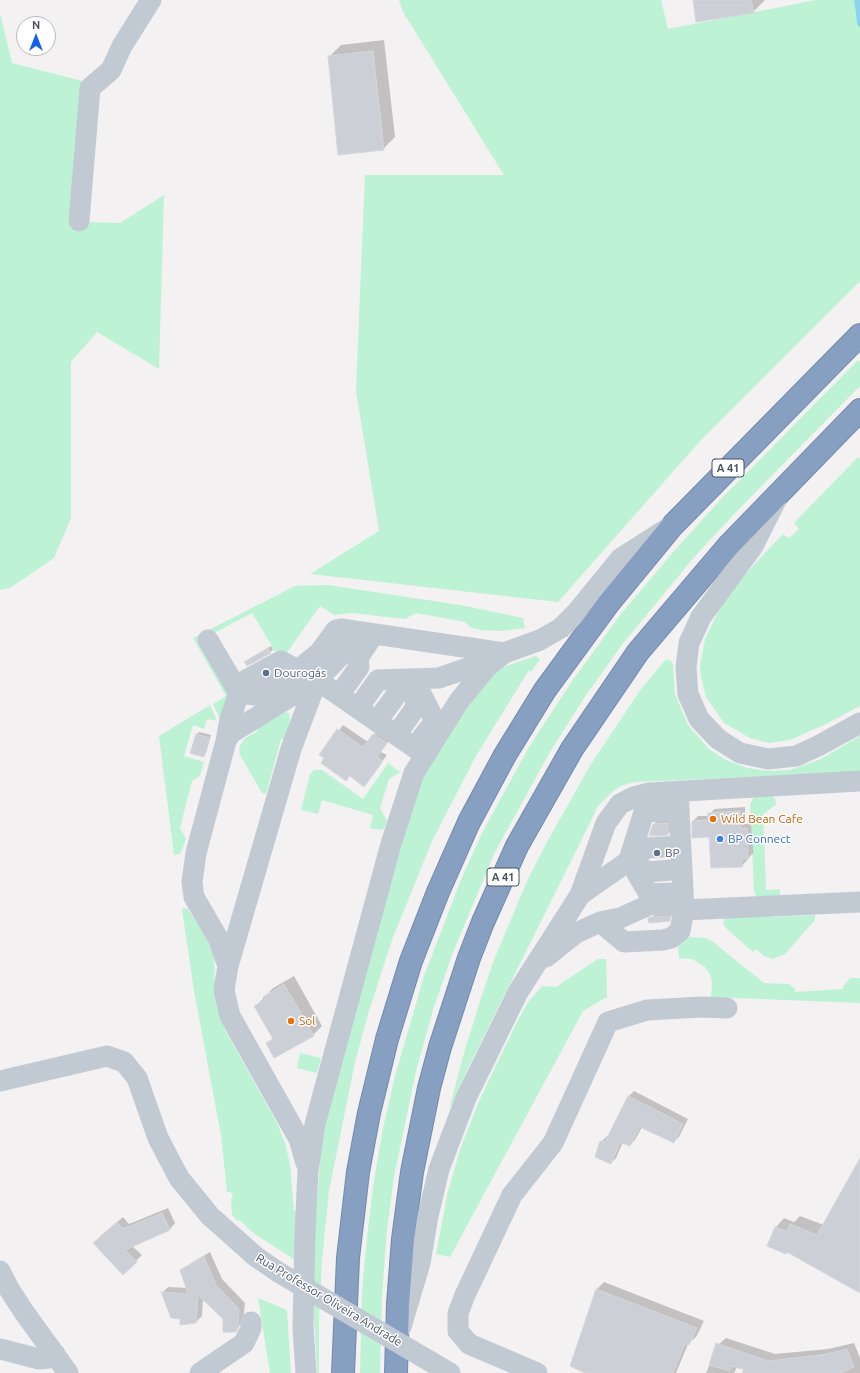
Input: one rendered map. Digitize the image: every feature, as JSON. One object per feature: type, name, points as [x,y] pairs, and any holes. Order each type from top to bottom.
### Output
[{"type":"highway","name":"A 41","points":[[343,1373],[347,1266],[358,1172],[369,1113],[397,1004],[426,922],[469,822],[525,723],[580,641],[673,525],[860,335]]},
{"type":"highway","name":"A 41","points":[[396,1373],[396,1340],[403,1238],[412,1172],[429,1088],[440,1047],[469,958],[511,860],[549,786],[572,749],[638,652],[729,545],[860,410]]},
{"type":"street","points":[[79,221],[90,88],[111,70],[122,46],[152,0]]},
{"type":"street","points":[[781,490],[753,546],[701,617],[689,643],[686,667],[688,694],[699,719],[718,739],[740,753],[768,759],[796,756],[860,723]]},
{"type":"street","points":[[372,718],[378,680],[439,678],[487,662],[540,640],[561,628],[577,612],[621,558],[673,525]]},
{"type":"street","points":[[239,693],[255,695],[298,670],[319,653],[336,630],[342,629],[504,654]]},
{"type":"street","points":[[372,718],[358,658],[375,634]]},
{"type":"street","points":[[372,718],[354,642],[375,634]]},
{"type":"street","points":[[208,640],[239,693],[230,719],[226,741],[196,853],[192,882],[194,897],[219,940],[228,966]]},
{"type":"street","points":[[308,1171],[299,1140],[230,1016],[224,990],[228,966],[291,749],[372,718],[467,691],[486,668],[504,654]]},
{"type":"street","points":[[298,670],[372,718],[414,772],[391,844],[315,1124],[308,1171],[303,1328],[306,1373]]},
{"type":"street","points":[[226,741],[231,733],[372,718],[435,721],[414,680]]},
{"type":"street","points":[[372,718],[406,700],[414,680]]},
{"type":"street","points":[[629,860],[648,882],[860,781]]},
{"type":"street","points":[[396,1340],[420,1263],[428,1216],[436,1182],[450,1135],[466,1098],[518,992],[580,895],[606,823],[620,804],[634,797],[649,793],[681,866],[680,931],[671,938],[663,940],[624,942],[600,922]]},
{"type":"street","points":[[629,860],[644,812],[681,866]]},
{"type":"street","points":[[580,895],[647,848],[681,866],[860,902]]},
{"type":"street","points":[[518,992],[548,956],[576,933],[600,922],[620,918],[650,920],[681,866]]},
{"type":"street","points":[[530,1370],[468,1344],[458,1331],[458,1313],[465,1294],[512,1196],[553,1143],[608,1022],[647,1010],[702,1007],[727,1008]]},
{"type":"street","name":"Rua Professor Oliveira Andrade","points":[[0,1082],[107,1056],[124,1062],[137,1078],[158,1138],[179,1178],[210,1216],[255,1256],[278,1272],[450,1373]]},
{"type":"street","points":[[0,1271],[9,1289],[24,1312],[68,1373]]},
{"type":"street","points":[[200,1373],[244,1343],[251,1328],[251,1322]]},
{"type":"street","points":[[0,1348],[39,1359],[49,1358],[55,1354]]},
{"type":"green space","points":[[399,0],[661,0],[668,29],[816,0],[860,0],[860,281],[701,440],[558,602],[310,574],[379,531],[356,391],[365,175],[504,175],[403,12]]},
{"type":"green space","points":[[0,13],[12,63],[82,81],[84,222],[120,223],[164,195],[159,369],[97,332],[71,362],[71,518],[54,558],[10,588],[0,590]]},
{"type":"green space","points":[[858,360],[860,362],[860,386],[695,556],[621,646],[584,698],[550,752],[494,854],[452,955],[434,1007],[416,1071],[394,1177],[387,1230],[382,1296],[380,1373],[360,1373],[362,1292],[367,1237],[374,1180],[383,1128],[395,1076],[424,976],[460,882],[482,833],[529,747],[572,681],[621,614],[674,551],[722,498]]},
{"type":"green space","points":[[858,457],[860,458],[860,706],[828,723],[790,740],[769,743],[750,738],[724,723],[706,697],[700,666],[705,639],[719,610],[736,584],[783,534],[789,538],[799,529],[794,523]]},
{"type":"green space","points":[[328,585],[460,605],[523,618],[525,628],[501,631],[480,630],[470,627],[465,622],[416,613],[405,619],[352,613],[334,615],[320,606],[286,654],[275,651],[252,613],[199,641],[229,691],[220,719],[213,704],[226,696],[193,638],[295,586]]},
{"type":"green space","points":[[536,656],[540,659],[531,672],[529,670],[476,756],[432,841],[392,940],[369,1011],[355,1062],[329,1191],[322,1259],[319,1319],[319,1373],[317,1373],[314,1319],[315,1232],[322,1132],[396,861],[426,770],[470,699],[493,674],[503,667]]},
{"type":"green space","points":[[665,660],[670,660],[673,664],[675,694],[688,725],[709,749],[726,760],[747,768],[768,771],[790,770],[821,759],[860,736],[860,772],[635,782],[621,786],[612,792],[598,806],[468,1068],[451,1107],[450,1106],[464,1053],[481,998],[494,960],[527,881],[548,840],[591,764],[641,689]]},
{"type":"green space","points":[[210,705],[217,721],[207,719],[204,729],[193,725],[184,756],[204,762],[200,776],[192,781],[180,828],[186,839],[180,854],[174,855],[159,736]]},
{"type":"green space","points":[[285,712],[289,713],[290,720],[285,740],[281,739],[266,794],[262,793],[240,755],[239,748],[244,739],[258,731],[256,727]]},
{"type":"green space","points":[[388,763],[400,772],[389,779],[380,808],[387,821],[385,827],[381,830],[370,828],[373,815],[322,800],[318,814],[301,810],[310,774],[314,770],[322,770],[363,799]]},
{"type":"green space","points":[[772,796],[775,798],[776,805],[763,814],[766,890],[780,889],[780,897],[756,896],[754,892],[750,804],[754,797]]},
{"type":"green space","points":[[187,908],[202,931],[214,954],[215,986],[225,1030],[277,1123],[285,1143],[290,1164],[294,1211],[296,1211],[295,1260],[255,1234],[239,1220],[237,1221],[232,1214],[231,1199],[233,1198],[231,1192],[227,1192],[221,1135],[194,991],[182,909]]},
{"type":"green space","points":[[769,913],[770,917],[815,915],[815,920],[785,954],[773,959],[764,956],[756,949],[753,952],[726,928],[723,923],[725,917]]},
{"type":"green space","points":[[691,937],[705,938],[713,942],[764,983],[789,984],[795,989],[795,992],[843,989],[850,978],[860,978],[860,1003],[711,997],[712,983],[710,974],[705,967],[692,959],[679,958],[678,942]]},
{"type":"green space","points":[[598,959],[606,959],[607,997],[583,1011],[450,1257],[436,1254],[448,1191],[461,1147],[479,1101],[519,1018],[529,1001],[542,986],[556,987]]},
{"type":"green space","points":[[300,1053],[321,1058],[317,1073],[297,1068]]},
{"type":"green space","points":[[258,1298],[287,1310],[291,1373],[270,1373]]},
{"type":"building","points":[[693,0],[751,0],[754,13],[696,22]]},
{"type":"building","points":[[373,51],[384,150],[338,155],[328,56]]},
{"type":"building","points":[[268,648],[271,653],[247,666],[244,662]]},
{"type":"building","points":[[337,729],[363,747],[373,734],[387,743],[377,757],[383,761],[364,787],[350,776],[346,781],[321,763],[324,758],[319,755]]},
{"type":"building","points":[[196,734],[209,738],[204,757],[190,753]]},
{"type":"building","points":[[740,811],[741,829],[747,828],[748,859],[742,859],[742,867],[711,868],[709,837],[692,838],[692,821],[708,820],[708,813]]},
{"type":"building","points":[[668,823],[668,835],[649,836],[653,824]]},
{"type":"building","points":[[671,916],[670,921],[649,923],[648,918],[652,917]]},
{"type":"building","points":[[284,984],[314,1036],[274,1058],[266,1043],[273,1039],[254,1006],[265,1000],[263,997]]},
{"type":"building","points":[[628,1096],[683,1124],[674,1143],[640,1127],[630,1146],[620,1142],[611,1164],[595,1157],[600,1141],[605,1142]]},
{"type":"building","points":[[860,1158],[860,1293],[787,1252],[786,1254],[767,1246],[775,1227],[787,1231],[790,1224],[817,1235]]},
{"type":"building","points":[[162,1213],[170,1230],[125,1250],[137,1262],[123,1275],[93,1243],[117,1222],[123,1229]]},
{"type":"building","points":[[204,1257],[216,1285],[239,1309],[238,1328],[236,1332],[223,1332],[223,1319],[198,1295],[196,1323],[180,1325],[180,1319],[171,1318],[161,1292],[188,1294],[180,1270]]},
{"type":"building","points":[[596,1289],[697,1328],[689,1345],[685,1344],[673,1373],[585,1373],[570,1366]]},
{"type":"building","points":[[716,1343],[768,1361],[821,1355],[847,1349],[854,1367],[841,1373],[743,1373],[743,1369],[730,1366],[730,1371],[709,1365]]},
{"type":"waterway","points":[[857,0],[860,24]]},
{"type":"place","name":"Dourogás","points":[[266,673]]},
{"type":"place","name":"Wild Bean Cafe","points":[[713,819]]},
{"type":"place","name":"BP Connect","points":[[720,839]]},
{"type":"place","name":"BP","points":[[657,853]]},
{"type":"place","name":"Sol","points":[[291,1021]]}]
